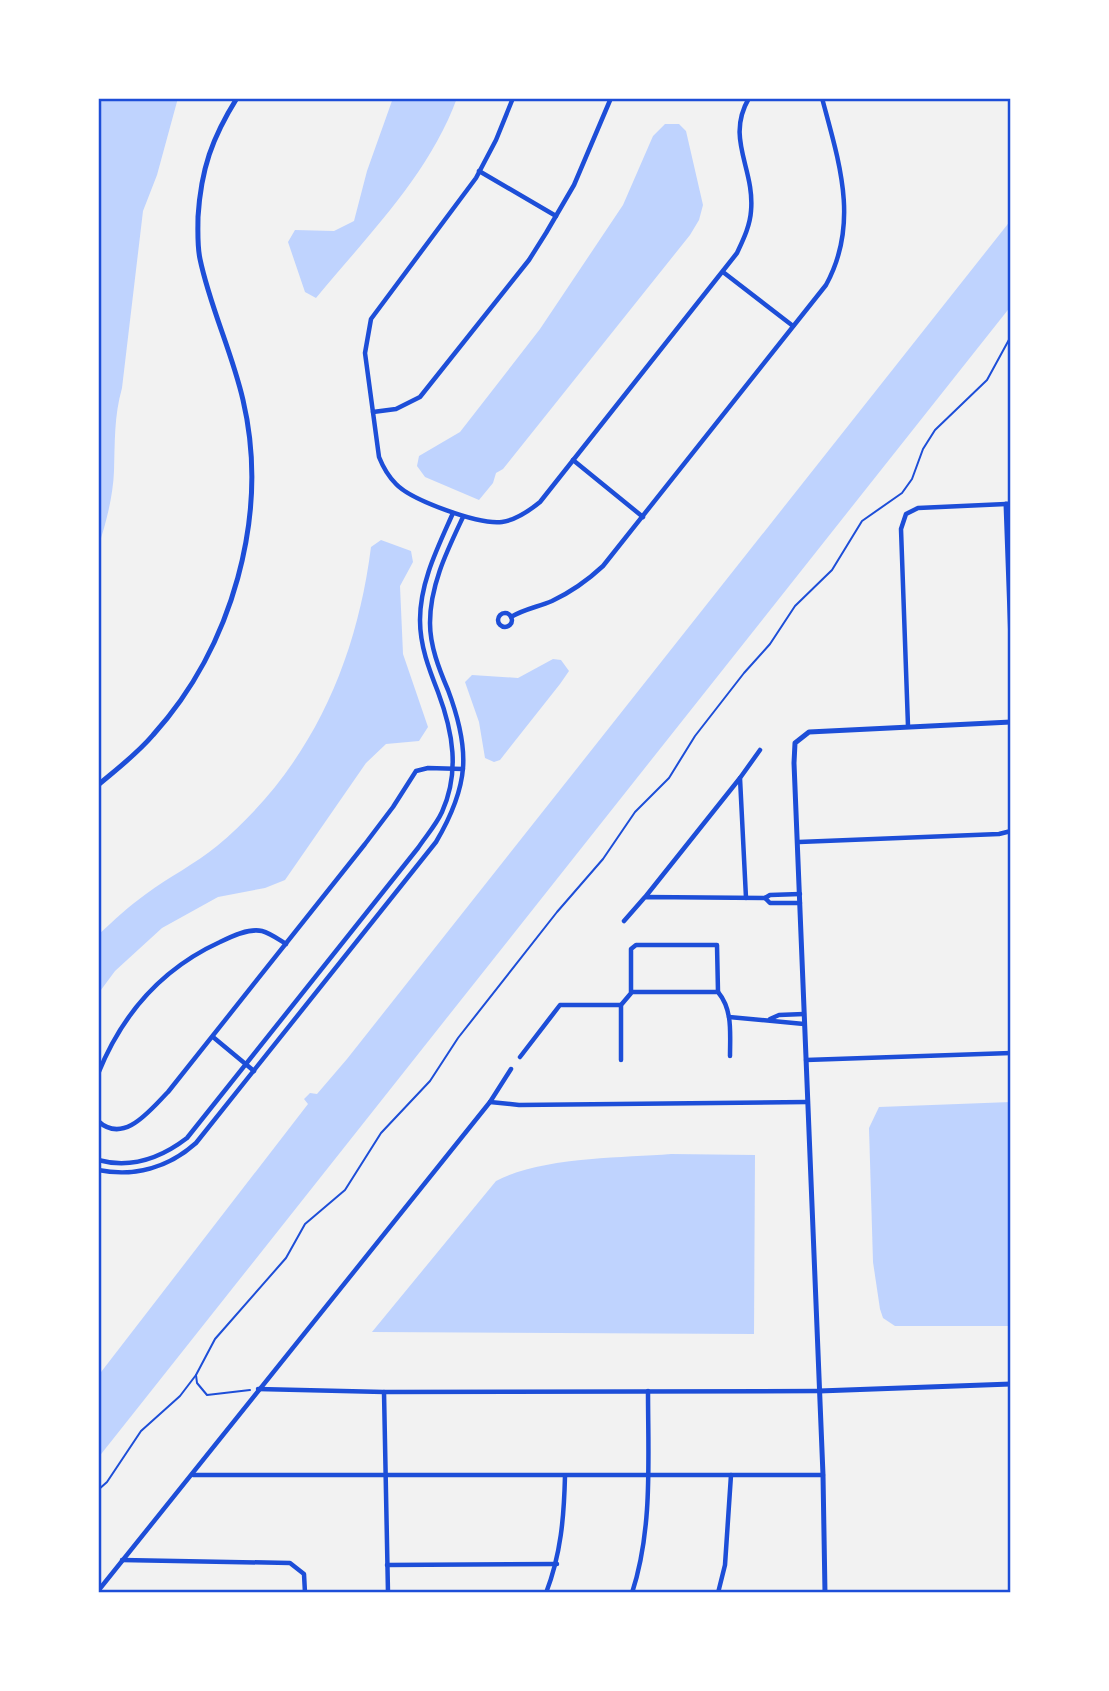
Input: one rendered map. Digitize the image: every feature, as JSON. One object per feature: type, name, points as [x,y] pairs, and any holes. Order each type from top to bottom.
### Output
[{"type":"street","points":[[98,785],[155,734],[195,678],[224,619],[240,570],[248,528],[252,483],[251,441],[243,399],[199,257],[198,232],[200,190],[206,157],[219,127],[237,98]]},
{"type":"street","points":[[513,98],[479,172],[370,319],[365,353],[379,457],[384,470],[400,488],[453,513],[479,521],[502,522],[530,510],[540,502],[723,272],[744,239],[751,212],[748,175],[738,123],[749,98]]},
{"type":"street","points":[[373,412],[396,409],[420,397],[529,260],[574,184],[611,98]]},
{"type":"street","points":[[511,617],[522,610],[552,601],[591,577],[603,566],[826,285],[844,240],[845,195],[822,98]]},
{"type":"street","points":[[479,172],[556,216]]},
{"type":"street","points":[[723,272],[793,326]]},
{"type":"street","points":[[573,460],[643,517]]},
{"type":"street","points":[[908,726],[901,529],[906,513],[918,508],[1009,504],[1011,643]]},
{"type":"street","points":[[98,1160],[121,1163],[141,1161],[170,1151],[199,1125],[418,848],[442,813],[451,784],[454,754],[451,731],[425,657],[420,620],[425,581],[453,513]]},
{"type":"street","points":[[98,1170],[118,1173],[158,1167],[185,1153],[205,1133],[436,842],[452,815],[461,788],[461,731],[432,644],[430,625],[432,592],[436,578],[463,517]]},
{"type":"street","points":[[825,1593],[795,743],[809,732],[1011,722]]},
{"type":"street","points":[[624,920],[760,750]]},
{"type":"street","points":[[100,1123],[111,1129],[121,1130],[138,1121],[168,1092],[386,818],[416,771],[428,768],[463,769]]},
{"type":"street","points":[[740,778],[746,898]]},
{"type":"street","points":[[799,842],[999,834],[1011,831]]},
{"type":"street","points":[[645,897],[765,898],[770,895],[800,894]]},
{"type":"street","points":[[765,898],[770,902],[800,903]]},
{"type":"street","points":[[98,1074],[109,1047],[128,1016],[158,981],[184,961],[223,940],[249,931],[260,930],[286,943]]},
{"type":"street","points":[[621,1060],[621,1005],[632,992],[631,948],[636,945],[717,945],[718,992],[726,1002],[729,1017],[730,1056]]},
{"type":"street","points":[[632,992],[718,992]]},
{"type":"street","points":[[520,1057],[560,1005],[621,1005]]},
{"type":"street","points":[[770,1019],[779,1015],[804,1014]]},
{"type":"street","points":[[729,1017],[804,1024]]},
{"type":"street","points":[[213,1037],[254,1071]]},
{"type":"street","points":[[806,1060],[1011,1053]]},
{"type":"street","points":[[98,1591],[490,1102],[511,1069]]},
{"type":"street","points":[[490,1102],[519,1105],[807,1102]]},
{"type":"street","points":[[258,1389],[384,1392],[819,1391],[1011,1384]]},
{"type":"street","points":[[632,1593],[644,1542],[648,1476],[648,1391]]},
{"type":"street","points":[[384,1392],[388,1593]]},
{"type":"street","points":[[193,1475],[822,1475]]},
{"type":"street","points":[[718,1593],[725,1565],[731,1475]]},
{"type":"street","points":[[546,1593],[557,1564],[564,1526],[565,1476]]},
{"type":"street","points":[[122,1560],[290,1563],[304,1574],[305,1593]]},
{"type":"street","points":[[387,1565],[557,1564]]},
{"type":"path","points":[[98,1490],[107,1482],[141,1431],[180,1396],[197,1375],[215,1339],[286,1258],[305,1224],[345,1190],[381,1133],[430,1081],[458,1038],[557,912],[603,859],[635,813],[669,778],[695,736],[770,644],[795,606],[832,570],[862,521],[902,493],[912,479],[923,449],[935,430],[987,380],[1011,336]]},
{"type":"path","points":[[197,1375],[197,1383],[207,1395],[258,1389]]},
{"type":"water","points":[[98,98],[178,98],[157,175],[143,211],[116,419],[112,490],[98,548]]},
{"type":"water","points":[[393,98],[457,98],[445,126],[414,179],[316,298],[305,292],[288,242],[295,230],[334,231],[354,221],[367,171]]},
{"type":"water","points":[[665,124],[679,124],[686,131],[703,205],[699,220],[690,235],[503,469],[496,473],[493,483],[479,500],[425,477],[417,466],[419,456],[460,432],[540,329],[623,205],[653,136]]},
{"type":"water","points":[[1011,220],[1011,306],[98,1458],[98,1376],[308,1104],[304,1099],[310,1093],[317,1094],[347,1059]]},
{"type":"water","points":[[381,540],[411,551],[413,562],[400,586],[403,654],[428,727],[419,741],[386,744],[366,763],[285,880],[265,888],[218,897],[162,928],[115,971],[98,994],[98,935],[140,899],[217,846],[249,816],[278,783],[302,749],[323,712],[340,673],[354,633],[371,547]]},
{"type":"water","points":[[553,659],[561,660],[569,671],[500,760],[494,762],[485,758],[479,722],[465,682],[472,675],[518,678]]},
{"type":"water","points":[[1011,1102],[1011,1326],[895,1326],[883,1318],[873,1262],[869,1128],[879,1107]]},
{"type":"water","points":[[671,1154],[755,1155],[754,1334],[372,1332],[496,1181],[514,1173],[558,1163]]}]
